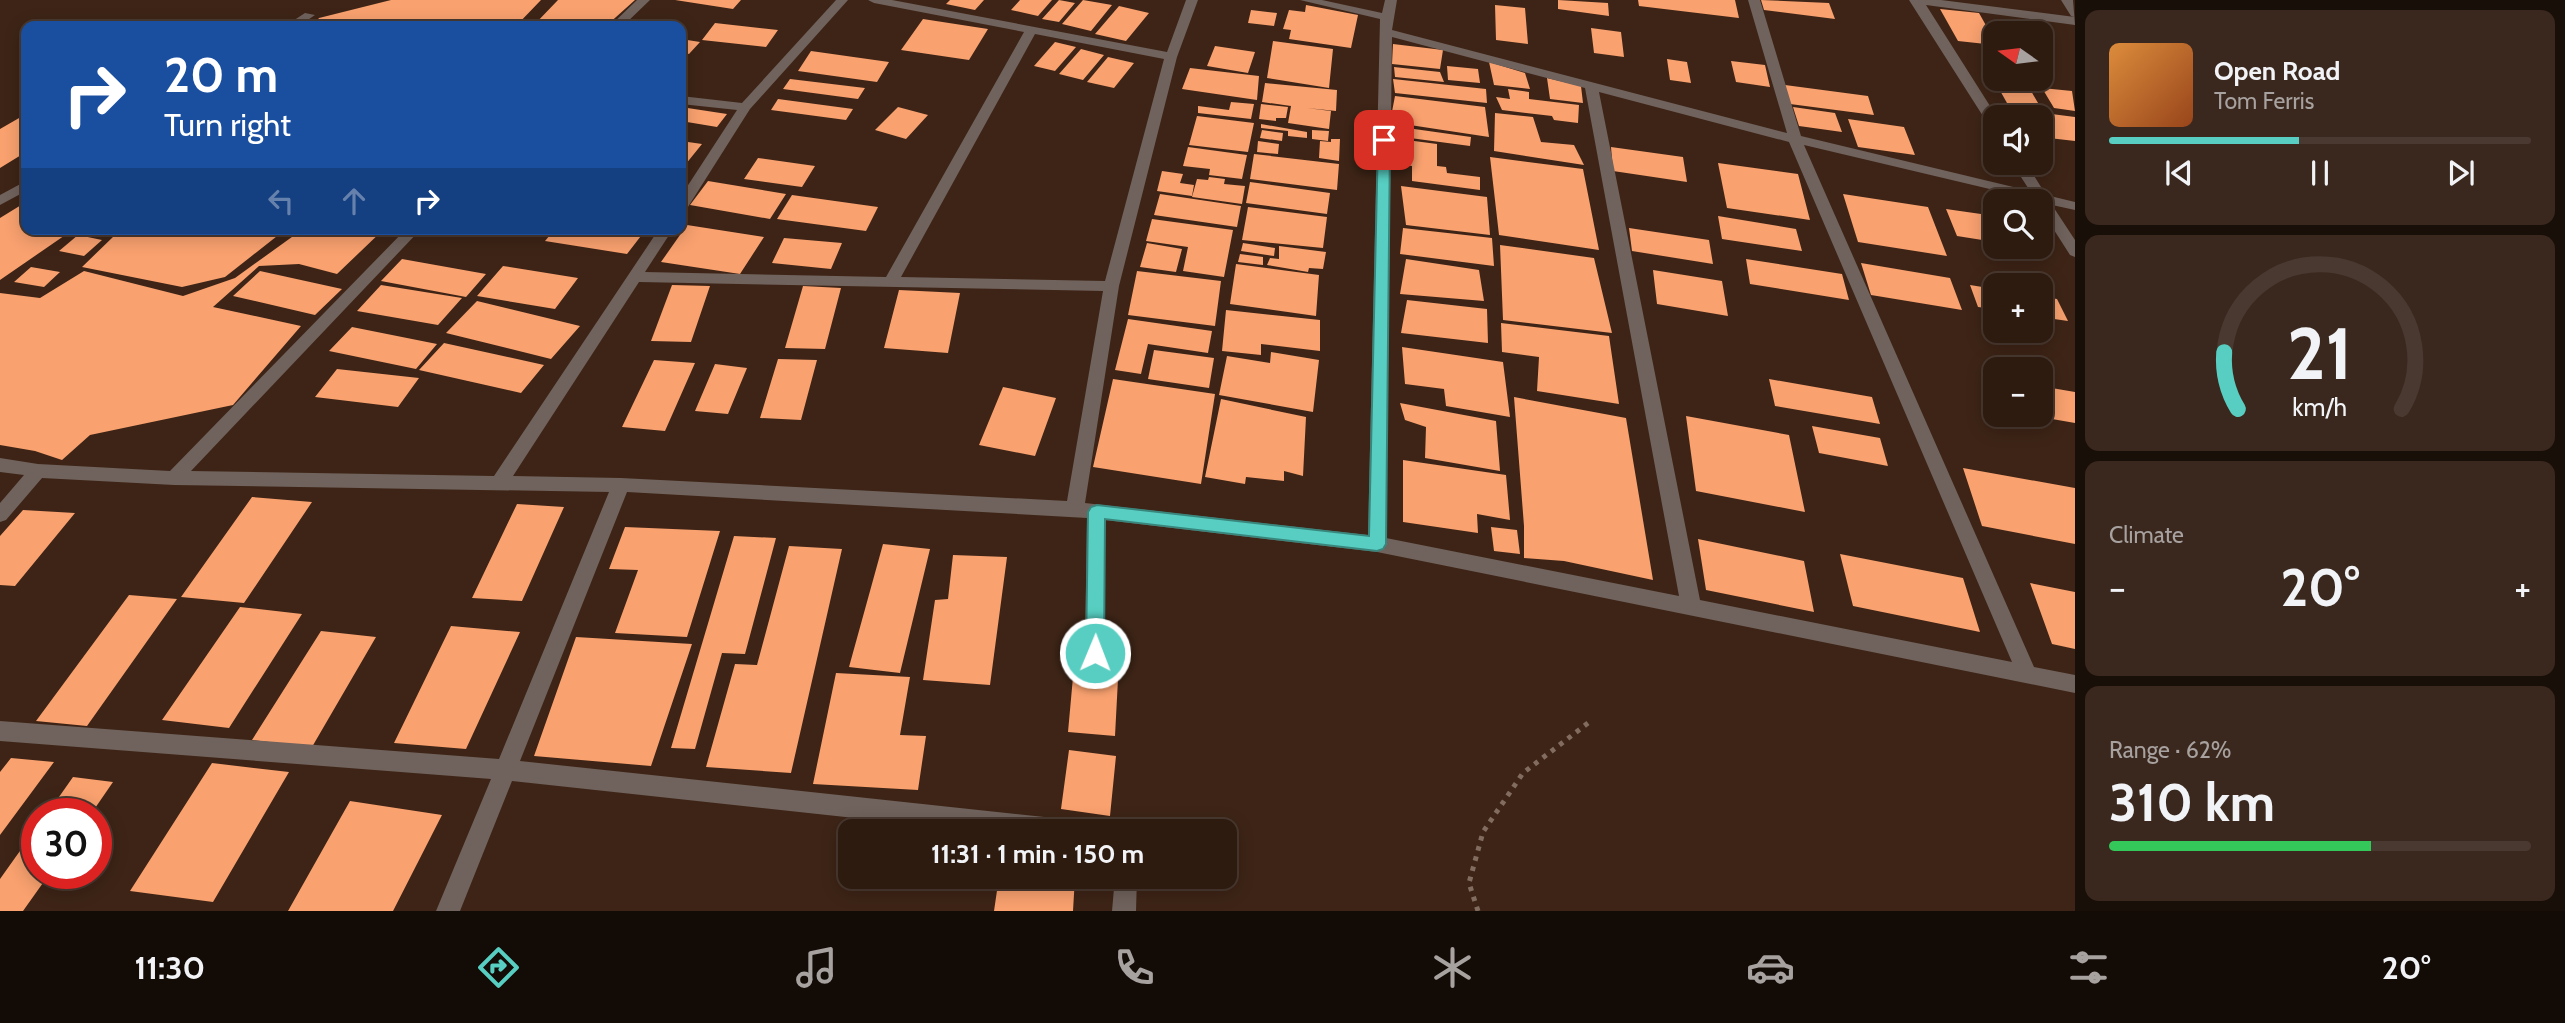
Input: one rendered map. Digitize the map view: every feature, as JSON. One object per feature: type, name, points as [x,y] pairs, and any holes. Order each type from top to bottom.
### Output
[{"type":"street","points":[[621,21],[644,0]]},
{"type":"street","points":[[686,199],[745,107],[842,0]]},
{"type":"street","points":[[874,0],[1171,57]]},
{"type":"street","points":[[1075,509],[1111,286],[1171,57],[1192,0]]},
{"type":"street","points":[[1306,0],[1591,84],[1796,139],[2006,189]]},
{"type":"street","points":[[1377,544],[1386,25],[1391,0]]},
{"type":"street","points":[[1754,0],[1796,139],[2027,674]]},
{"type":"street","points":[[1916,0],[2075,21]]},
{"type":"street","points":[[1916,0],[1983,105]]},
{"type":"street","points":[[2067,0],[2075,14]]},
{"type":"street","points":[[299,21],[309,15]]},
{"type":"street","points":[[891,282],[1031,30]]},
{"type":"street","points":[[1591,84],[1691,606]]},
{"type":"street","points":[[686,101],[745,107]]},
{"type":"street","points":[[0,201],[21,188]]},
{"type":"street","points":[[2053,200],[2075,206]]},
{"type":"street","points":[[2053,217],[2075,252]]},
{"type":"street","points":[[174,478],[408,235]]},
{"type":"street","points":[[499,483],[662,235]]},
{"type":"street","points":[[636,277],[1111,286]]},
{"type":"street","points":[[0,465],[38,471],[174,478],[621,485],[1075,509],[1377,544],[2075,684]]},
{"type":"street","points":[[0,515],[38,471]]},
{"type":"street","points":[[448,911],[621,485]]},
{"type":"street","points":[[1095,653],[1097,512]]},
{"type":"street","points":[[0,731],[505,770],[961,819]]},
{"type":"street","points":[[1124,911],[1125,889]]},
{"type":"path","points":[[1478,911],[1469,883],[1483,832],[1523,773],[1592,720]]},
{"type":"building","points":[[391,0],[541,0],[521,21],[317,21],[319,18]]},
{"type":"building","points":[[558,0],[635,0],[612,21],[538,21]]},
{"type":"building","points":[[675,0],[741,0],[733,9]]},
{"type":"building","points":[[950,0],[984,0],[975,10],[946,4]]},
{"type":"building","points":[[1020,0],[1052,0],[1038,16],[1011,10]]},
{"type":"building","points":[[1059,0],[1075,3],[1059,22],[1042,19]]},
{"type":"building","points":[[1083,0],[1112,5],[1091,31],[1062,24]]},
{"type":"building","points":[[1558,0],[1608,3],[1609,16],[1558,9]]},
{"type":"building","points":[[1638,0],[1735,0],[1739,18],[1639,6]]},
{"type":"building","points":[[1761,0],[1829,3],[1835,19],[1764,10]]},
{"type":"building","points":[[1306,5],[1358,15],[1351,48],[1289,39],[1291,30],[1283,29],[1289,10],[1305,12]]},
{"type":"building","points":[[1495,5],[1525,8],[1528,44],[1496,40]]},
{"type":"building","points":[[1119,6],[1149,13],[1126,41],[1095,34]]},
{"type":"building","points":[[1940,9],[1979,13],[1984,21],[1983,44],[1958,41]]},
{"type":"building","points":[[1251,10],[1277,13],[1274,26],[1248,23]]},
{"type":"building","points":[[923,19],[988,29],[969,60],[901,50]]},
{"type":"building","points":[[715,23],[778,30],[766,47],[702,40]]},
{"type":"building","points":[[1591,28],[1621,32],[1624,57],[1594,53]]},
{"type":"building","points":[[686,40],[700,42],[689,54],[686,53]]},
{"type":"building","points":[[1273,41],[1333,49],[1329,88],[1267,78]]},
{"type":"building","points":[[1055,42],[1076,47],[1055,71],[1034,66]]},
{"type":"building","points":[[1393,44],[1443,50],[1440,69],[1392,64]]},
{"type":"building","points":[[1215,46],[1255,52],[1248,73],[1207,66]]},
{"type":"building","points":[[1081,49],[1104,55],[1083,80],[1059,74]]},
{"type":"building","points":[[811,51],[889,62],[877,82],[798,71]]},
{"type":"building","points":[[1108,57],[1134,63],[1114,88],[1087,82]]},
{"type":"building","points":[[1667,59],[1687,62],[1691,83],[1670,80]]},
{"type":"building","points":[[1731,61],[1765,65],[1770,87],[1736,82]]},
{"type":"building","points":[[1489,62],[1525,73],[1530,89],[1494,85]]},
{"type":"building","points":[[1447,66],[1478,69],[1480,83],[1448,80]]},
{"type":"building","points":[[1394,67],[1440,72],[1444,82],[1395,77]]},
{"type":"building","points":[[1190,68],[1259,76],[1257,100],[1182,89]]},
{"type":"building","points":[[1547,78],[1581,86],[1583,103],[1550,99]]},
{"type":"building","points":[[790,79],[865,88],[858,99],[783,89]]},
{"type":"building","points":[[1393,79],[1486,89],[1487,103],[1395,93]]},
{"type":"building","points":[[1265,83],[1337,90],[1336,111],[1307,108],[1331,111],[1329,129],[1288,123],[1291,106],[1262,102]]},
{"type":"building","points":[[1785,85],[1868,96],[1874,115],[1790,104]]},
{"type":"building","points":[[1508,89],[1529,92],[1529,99],[1579,105],[1578,123],[1554,120],[1552,116],[1502,110],[1496,97],[1510,99]]},
{"type":"building","points":[[2000,91],[2031,91],[2039,105],[2021,105],[2007,103]]},
{"type":"building","points":[[2044,91],[2072,91],[2075,111],[2054,108]]},
{"type":"building","points":[[1395,96],[1485,107],[1489,137],[1390,122]]},
{"type":"building","points":[[778,99],[853,109],[846,120],[771,110]]},
{"type":"building","points":[[1231,102],[1254,104],[1251,119],[1198,113],[1198,106],[1229,110]]},
{"type":"building","points":[[1261,104],[1288,107],[1286,118],[1276,118],[1276,121],[1259,119]]},
{"type":"building","points":[[898,107],[928,115],[906,139],[875,130]]},
{"type":"building","points":[[1793,107],[1835,113],[1842,132],[1799,126]]},
{"type":"building","points":[[686,108],[727,114],[717,127],[686,122]]},
{"type":"building","points":[[1495,113],[1533,117],[1541,142],[1574,145],[1584,165],[1494,151]]},
{"type":"building","points":[[2053,114],[2075,117],[2075,141],[2053,138]]},
{"type":"building","points":[[1197,116],[1254,123],[1248,152],[1189,145]]},
{"type":"building","points":[[21,117],[21,155],[0,168],[0,129]]},
{"type":"building","points":[[1848,119],[1904,127],[1915,155],[1858,147]]},
{"type":"building","points":[[1261,124],[1307,132],[1307,138],[1288,136],[1288,131],[1261,128]]},
{"type":"building","points":[[1393,126],[1471,137],[1470,146],[1395,136]]},
{"type":"building","points":[[1262,130],[1283,133],[1282,141],[1260,138]]},
{"type":"building","points":[[1312,130],[1329,131],[1328,141],[1312,139]]},
{"type":"building","points":[[1331,139],[1340,139],[1339,161],[1319,158],[1320,141],[1331,142]]},
{"type":"building","points":[[1399,139],[1437,144],[1437,166],[1446,167],[1447,173],[1480,177],[1480,190],[1412,181],[1412,166],[1398,164]]},
{"type":"building","points":[[1258,141],[1279,144],[1278,154],[1257,152]]},
{"type":"building","points":[[686,142],[702,144],[686,164]]},
{"type":"building","points":[[1188,147],[1247,155],[1242,179],[1209,175],[1210,169],[1183,166]]},
{"type":"building","points":[[1611,147],[1683,157],[1687,182],[1613,171]]},
{"type":"building","points":[[1254,154],[1339,164],[1337,190],[1250,179]]},
{"type":"building","points":[[1490,157],[1583,169],[1599,250],[1499,235]]},
{"type":"building","points":[[758,158],[815,166],[802,187],[744,179]]},
{"type":"building","points":[[1718,163],[1798,174],[1810,220],[1727,208]]},
{"type":"building","points":[[1162,171],[1183,174],[1180,183],[1194,185],[1192,196],[1157,191]]},
{"type":"building","points":[[1209,177],[1225,179],[1224,184],[1245,186],[1242,204],[1192,197],[1197,179],[1208,180]]},
{"type":"building","points":[[708,181],[786,194],[770,219],[690,205]]},
{"type":"building","points":[[1250,182],[1330,193],[1327,214],[1246,203]]},
{"type":"building","points":[[1401,186],[1487,197],[1490,235],[1406,225]]},
{"type":"building","points":[[1160,194],[1241,206],[1237,227],[1154,215]]},
{"type":"building","points":[[1843,194],[1928,207],[1947,256],[1858,242]]},
{"type":"building","points":[[792,195],[878,207],[866,231],[777,219]]},
{"type":"building","points":[[21,205],[21,235],[65,235],[0,280],[0,218]]},
{"type":"building","points":[[1248,207],[1327,217],[1323,248],[1242,240]]},
{"type":"building","points":[[1946,209],[1983,214],[1983,240],[1957,236]]},
{"type":"building","points":[[1718,216],[1796,229],[1802,251],[1722,239]]},
{"type":"building","points":[[1152,219],[1233,230],[1224,277],[1183,271],[1188,247],[1146,241]]},
{"type":"building","points":[[686,226],[764,237],[740,274],[661,262],[680,235],[686,235]]},
{"type":"building","points":[[1403,228],[1492,238],[1494,266],[1400,254]]},
{"type":"building","points":[[1629,228],[1709,240],[1713,264],[1632,251]]},
{"type":"building","points":[[78,235],[102,240],[84,256],[59,251]]},
{"type":"building","points":[[115,235],[278,235],[225,277],[182,287],[82,267]]},
{"type":"building","points":[[295,235],[378,235],[337,274],[299,264],[259,266],[213,307],[301,326],[233,405],[90,435],[62,460],[35,451],[0,445],[0,293],[40,298],[84,271],[183,296],[235,278]]},
{"type":"building","points":[[550,235],[642,235],[627,254],[545,241]]},
{"type":"building","points":[[784,238],[842,243],[831,269],[772,263]]},
{"type":"building","points":[[1147,243],[1182,249],[1176,272],[1140,267]]},
{"type":"building","points":[[1243,243],[1275,248],[1274,256],[1241,251]]},
{"type":"building","points":[[1500,245],[1594,258],[1612,333],[1503,320]]},
{"type":"building","points":[[1279,246],[1326,252],[1323,269],[1309,268],[1308,272],[1267,265],[1270,258],[1279,259]]},
{"type":"building","points":[[1240,254],[1263,257],[1263,265],[1238,262]]},
{"type":"building","points":[[402,259],[486,274],[466,297],[381,281]]},
{"type":"building","points":[[1406,259],[1479,270],[1484,301],[1400,294]]},
{"type":"building","points":[[1746,259],[1842,274],[1849,300],[1750,284]]},
{"type":"building","points":[[1861,263],[1950,278],[1962,310],[1871,295]]},
{"type":"building","points":[[1236,264],[1319,275],[1316,316],[1230,304]]},
{"type":"building","points":[[503,266],[578,278],[555,309],[477,296]]},
{"type":"building","points":[[31,267],[60,272],[44,287],[14,282]]},
{"type":"building","points":[[1653,270],[1722,281],[1728,316],[1657,304]]},
{"type":"building","points":[[260,271],[342,289],[315,315],[233,296]]},
{"type":"building","points":[[1137,271],[1221,281],[1215,326],[1128,315]]},
{"type":"building","points":[[381,285],[462,298],[438,325],[357,311]]},
{"type":"building","points":[[672,285],[710,286],[691,342],[651,341]]},
{"type":"building","points":[[1970,285],[1983,287],[1983,308],[1978,307]]},
{"type":"building","points":[[803,286],[841,288],[825,349],[785,348]]},
{"type":"building","points":[[899,290],[960,293],[948,353],[884,348]]},
{"type":"building","points":[[2053,298],[2057,299],[2068,321],[2053,319]]},
{"type":"building","points":[[1407,300],[1487,309],[1488,343],[1401,333]]},
{"type":"building","points":[[477,301],[580,326],[551,359],[446,333]]},
{"type":"building","points":[[1226,310],[1320,320],[1320,351],[1261,344],[1261,355],[1222,351]]},
{"type":"building","points":[[1128,319],[1212,331],[1208,353],[1148,344],[1141,374],[1115,370]]},
{"type":"building","points":[[1501,323],[1609,336],[1619,404],[1537,391],[1539,357],[1502,352]]},
{"type":"building","points":[[352,327],[437,344],[416,369],[329,351]]},
{"type":"building","points":[[444,343],[544,365],[521,393],[419,370]]},
{"type":"building","points":[[1402,347],[1503,362],[1510,417],[1446,406],[1444,389],[1405,384]]},
{"type":"building","points":[[1154,350],[1214,358],[1209,388],[1148,379]]},
{"type":"building","points":[[1271,352],[1319,360],[1313,412],[1219,395],[1227,356],[1270,363]]},
{"type":"building","points":[[778,359],[817,360],[801,420],[760,418]]},
{"type":"building","points":[[654,360],[695,363],[665,431],[622,427]]},
{"type":"building","points":[[715,364],[747,368],[728,414],[695,411]]},
{"type":"building","points":[[337,369],[419,378],[398,407],[315,397]]},
{"type":"building","points":[[1113,379],[1215,394],[1201,484],[1093,467]]},
{"type":"building","points":[[1769,379],[1872,397],[1880,424],[1775,406]]},
{"type":"building","points":[[1003,387],[1056,398],[1035,456],[979,445]]},
{"type":"building","points":[[2053,388],[2075,392],[2075,423],[2053,419]]},
{"type":"building","points":[[1514,397],[1626,418],[1653,580],[1564,561],[1524,558]]},
{"type":"building","points":[[1221,399],[1306,417],[1303,476],[1284,471],[1284,481],[1246,477],[1245,484],[1205,477]]},
{"type":"building","points":[[1400,403],[1496,421],[1500,471],[1425,458],[1426,427],[1405,420]]},
{"type":"building","points":[[1686,416],[1789,435],[1805,512],[1696,491]]},
{"type":"building","points":[[1812,426],[1880,438],[1888,466],[1819,453]]},
{"type":"building","points":[[1403,460],[1506,475],[1510,520],[1477,514],[1478,533],[1403,522]]},
{"type":"building","points":[[1963,468],[2075,488],[2075,544],[1982,526]]},
{"type":"building","points":[[252,497],[312,502],[244,603],[181,597]]},
{"type":"building","points":[[517,504],[564,507],[522,601],[472,598]]},
{"type":"building","points":[[23,510],[75,513],[15,586],[0,585],[0,536]]},
{"type":"building","points":[[625,527],[720,531],[687,637],[615,633],[638,570],[609,569]]},
{"type":"building","points":[[1491,527],[1517,530],[1520,554],[1494,551]]},
{"type":"building","points":[[734,536],[776,538],[745,654],[722,653],[695,749],[671,748]]},
{"type":"building","points":[[1698,539],[1804,561],[1814,612],[1706,590]]},
{"type":"building","points":[[883,544],[930,549],[900,673],[849,667]]},
{"type":"building","points":[[789,546],[842,549],[791,773],[706,767],[735,664],[757,665]]},
{"type":"building","points":[[1840,554],[1963,578],[1980,632],[1853,606]]},
{"type":"building","points":[[953,555],[1007,557],[990,685],[923,680],[935,600],[948,599]]},
{"type":"building","points":[[2030,583],[2075,592],[2075,649],[2052,644]]},
{"type":"building","points":[[129,595],[177,599],[87,726],[36,721]]},
{"type":"building","points":[[240,607],[302,614],[229,728],[162,720]]},
{"type":"building","points":[[451,626],[520,632],[466,749],[394,743]]},
{"type":"building","points":[[321,631],[376,637],[312,747],[252,740]]},
{"type":"building","points":[[576,637],[692,644],[651,766],[534,756]]},
{"type":"building","points":[[836,673],[910,677],[900,735],[926,736],[918,790],[813,784]]},
{"type":"building","points":[[1073,677],[1118,679],[1115,736],[1068,732]]},
{"type":"building","points":[[1069,750],[1116,756],[1110,816],[1061,809]]},
{"type":"building","points":[[11,758],[54,762],[27,798],[21,798],[21,807],[0,835],[0,772]]},
{"type":"building","points":[[212,763],[289,772],[213,902],[130,891]]},
{"type":"building","points":[[73,777],[113,782],[102,798],[58,798]]},
{"type":"building","points":[[350,801],[442,815],[393,911],[288,911]]},
{"type":"building","points":[[21,849],[21,889],[39,889],[23,911],[0,911],[0,879]]},
{"type":"building","points":[[997,889],[1074,889],[1073,911],[994,911]]},
{"type":"route","points":[[1095,653],[1097,512],[1377,544],[1384,140]]}]
